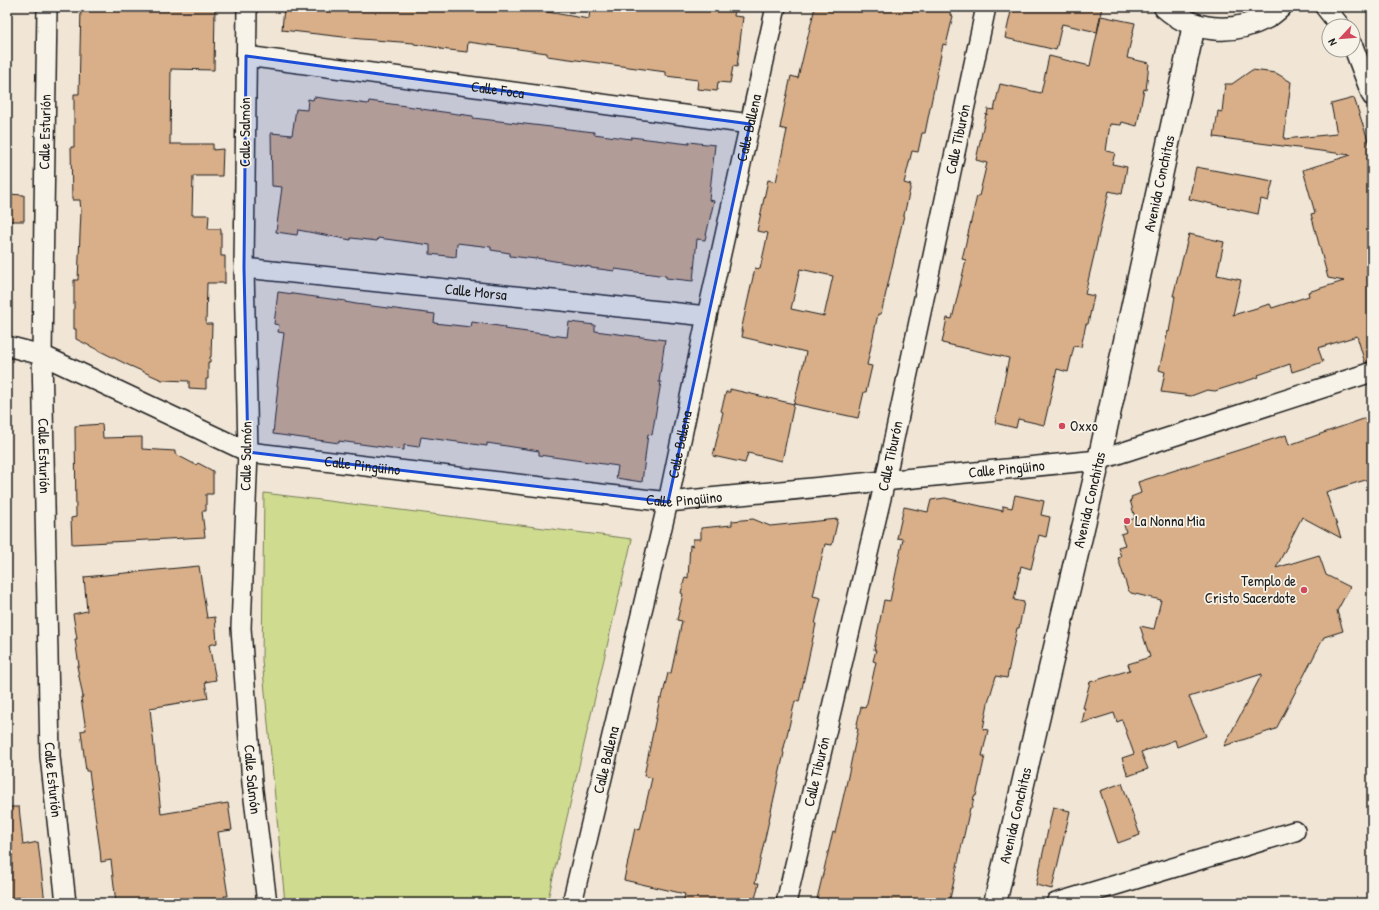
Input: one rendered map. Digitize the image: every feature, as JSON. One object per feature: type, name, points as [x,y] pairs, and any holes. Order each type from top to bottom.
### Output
[{"type":"street","name":"Calle Esturión","points":[[47,7],[42,355],[50,756],[66,903]]},
{"type":"street","name":"Calle Salmón","points":[[247,7],[244,268],[248,452],[241,628],[252,783],[267,903]]},
{"type":"street","name":"Calle Ballena","points":[[572,903],[668,502],[707,316],[776,7]]},
{"type":"street","name":"Calle Tiburón","points":[[786,903],[885,481],[986,7]]},
{"type":"street","points":[[1165,7],[1173,14],[1194,25],[1218,29],[1243,27],[1266,18],[1280,7]]},
{"type":"street","points":[[1325,7],[1334,18]]},
{"type":"street","name":"Avenida Conchitas","points":[[995,903],[1099,460],[1194,25]]},
{"type":"street","name":"Calle Foca","points":[[246,56],[750,124]]},
{"type":"street","points":[[1358,58],[1372,96]]},
{"type":"street","name":"Calle Morsa","points":[[244,268],[707,316]]},
{"type":"street","name":"Calle Pingüino","points":[[7,346],[42,355],[248,452],[668,502],[1099,460],[1372,372]]},
{"type":"street","points":[[1056,903],[1295,831]]},
{"type":"highlighted area","points":[[246,56],[750,124],[668,502],[248,452],[244,268]]},
{"type":"green space","points":[[264,493],[632,539],[547,903],[285,903],[262,660]]},
{"type":"building","points":[[81,7],[215,7],[214,70],[171,69],[170,144],[213,144],[213,150],[223,149],[222,176],[193,176],[192,215],[209,215],[208,229],[221,229],[221,256],[225,256],[225,283],[207,283],[206,324],[212,324],[211,357],[210,362],[208,362],[208,379],[206,379],[206,389],[189,388],[189,381],[162,380],[76,339],[76,329],[74,329],[74,280],[78,280],[81,211],[80,200],[72,200],[71,147],[74,147],[74,94],[79,94]]},
{"type":"building","points":[[284,7],[541,7],[541,11],[589,19],[590,7],[735,7],[734,16],[743,17],[737,67],[733,66],[730,83],[718,82],[717,91],[697,89],[698,80],[666,76],[666,72],[547,56],[547,53],[468,42],[467,52],[440,49],[414,43],[361,39],[282,30]]},
{"type":"building","points":[[815,7],[951,7],[950,15],[953,16],[946,45],[943,44],[925,133],[922,133],[918,152],[912,151],[904,183],[911,185],[881,314],[878,314],[867,365],[872,366],[858,418],[794,404],[806,352],[742,337],[743,331],[741,331],[755,268],[760,269],[768,233],[757,231],[768,180],[776,182],[787,130],[780,128],[784,108],[791,76],[798,78]],"holes":[[[800,269],[833,276],[824,316],[791,309]]]},
{"type":"building","points":[[1012,7],[1102,7],[1097,32],[1062,24],[1056,50],[1005,38]]},
{"type":"building","points":[[1101,16],[1135,23],[1127,58],[1149,63],[1146,90],[1144,89],[1137,126],[1122,122],[1121,125],[1110,124],[1106,151],[1115,153],[1112,164],[1127,167],[1122,194],[1109,191],[1085,294],[1094,296],[1081,347],[1074,346],[1068,372],[1057,369],[1044,425],[1018,419],[1016,428],[995,423],[1009,358],[942,343],[947,318],[952,319],[966,260],[962,259],[977,196],[979,196],[987,163],[976,160],[986,114],[987,115],[988,109],[994,110],[1000,84],[1041,93],[1049,56],[1090,66]]},
{"type":"building","points":[[1252,70],[1276,73],[1291,82],[1284,139],[1337,134],[1331,104],[1354,98],[1372,149],[1372,361],[1365,363],[1357,336],[1318,348],[1323,362],[1292,372],[1290,364],[1258,375],[1259,377],[1215,391],[1207,390],[1191,396],[1161,392],[1165,372],[1159,370],[1168,331],[1169,332],[1175,296],[1173,296],[1189,234],[1224,242],[1217,275],[1241,280],[1233,315],[1270,304],[1272,308],[1309,296],[1308,292],[1344,281],[1328,278],[1311,214],[1315,213],[1303,170],[1351,155],[1214,137],[1218,111],[1222,112],[1225,84],[1232,84]]},
{"type":"building","points":[[314,97],[368,104],[369,101],[473,116],[473,118],[594,132],[594,134],[631,139],[631,137],[689,144],[689,142],[715,145],[709,200],[714,201],[705,240],[697,239],[693,281],[615,269],[615,271],[591,268],[536,258],[510,256],[510,253],[491,250],[491,247],[457,243],[456,257],[430,254],[430,245],[378,238],[377,241],[351,238],[351,240],[298,230],[297,235],[276,232],[282,187],[272,186],[271,133],[292,135],[296,109],[307,110],[308,99],[313,100]]},
{"type":"building","points":[[1196,167],[1273,181],[1268,201],[1261,199],[1258,214],[1189,199]]},
{"type":"building","points":[[7,194],[24,195],[24,221],[7,221]]},
{"type":"building","points":[[278,292],[435,314],[434,323],[471,327],[472,322],[505,327],[504,329],[567,337],[569,322],[595,325],[595,331],[665,340],[659,382],[661,382],[652,435],[648,434],[642,482],[616,478],[618,466],[539,455],[539,451],[487,443],[487,446],[421,437],[419,447],[404,445],[404,450],[273,434],[277,386],[284,333],[278,332],[279,325],[274,324]]},
{"type":"building","points":[[730,389],[794,404],[782,461],[748,453],[745,463],[713,456],[723,412],[721,411],[726,392],[730,392]]},
{"type":"building","points":[[1372,416],[1372,478],[1326,492],[1341,538],[1302,517],[1276,568],[1319,555],[1326,575],[1350,587],[1337,611],[1343,631],[1324,637],[1276,729],[1224,746],[1262,674],[1189,697],[1206,736],[1177,747],[1175,740],[1141,752],[1148,769],[1128,776],[1122,758],[1134,754],[1122,720],[1117,722],[1114,713],[1082,723],[1085,708],[1083,708],[1090,682],[1130,670],[1128,664],[1150,657],[1140,626],[1154,629],[1161,600],[1131,593],[1128,590],[1118,558],[1121,557],[1118,547],[1125,545],[1121,534],[1126,532],[1124,525],[1126,522],[1135,518],[1130,500],[1132,499],[1131,497],[1141,493],[1138,482],[1286,435],[1289,445]]},
{"type":"building","points":[[102,424],[103,438],[142,437],[142,449],[175,451],[175,454],[196,465],[198,463],[213,471],[213,494],[206,494],[206,511],[202,511],[205,537],[72,544],[71,518],[76,517],[75,426]]},
{"type":"building","points":[[1015,495],[1044,501],[1041,515],[1050,517],[1046,537],[1039,535],[1031,569],[1021,566],[1014,600],[1024,602],[1019,628],[1017,628],[1007,678],[996,676],[988,703],[983,729],[988,730],[982,756],[985,756],[976,796],[974,796],[972,808],[970,808],[949,903],[816,903],[847,781],[861,707],[865,708],[867,703],[876,662],[873,661],[876,650],[874,650],[884,600],[890,601],[903,539],[897,538],[904,507],[928,512],[931,500],[945,498],[1003,511],[1003,506],[1012,508]]},
{"type":"building","points":[[753,519],[770,526],[838,519],[832,545],[825,544],[813,596],[821,598],[799,702],[795,701],[783,752],[755,883],[759,883],[754,903],[683,903],[685,894],[624,880],[635,828],[640,830],[652,778],[644,776],[660,698],[662,698],[668,673],[671,673],[682,621],[677,620],[685,577],[688,578],[690,545],[693,546],[693,539],[701,539],[701,528],[732,525],[732,521]]},
{"type":"building","points":[[199,566],[207,618],[215,617],[217,643],[209,645],[216,680],[205,682],[208,698],[150,708],[161,814],[228,803],[232,830],[218,832],[228,896],[224,896],[226,903],[116,903],[111,860],[101,862],[89,771],[86,771],[81,731],[86,730],[81,698],[83,697],[77,666],[79,666],[75,639],[77,639],[73,614],[87,611],[84,577]]},
{"type":"building","points":[[1122,783],[1140,835],[1118,843],[1100,791]]},
{"type":"building","points":[[7,807],[19,807],[23,845],[38,842],[45,903],[25,903],[24,897],[7,899]]},
{"type":"building","points":[[1053,807],[1070,811],[1052,889],[1036,885]]},
{"type":"place","name":"Oxxo","points":[[1062,426]]},
{"type":"place","name":"La Nonna Mia","points":[[1127,521]]},
{"type":"place","name":"Templo de Cristo Sacerdote","points":[[1304,590]]}]
